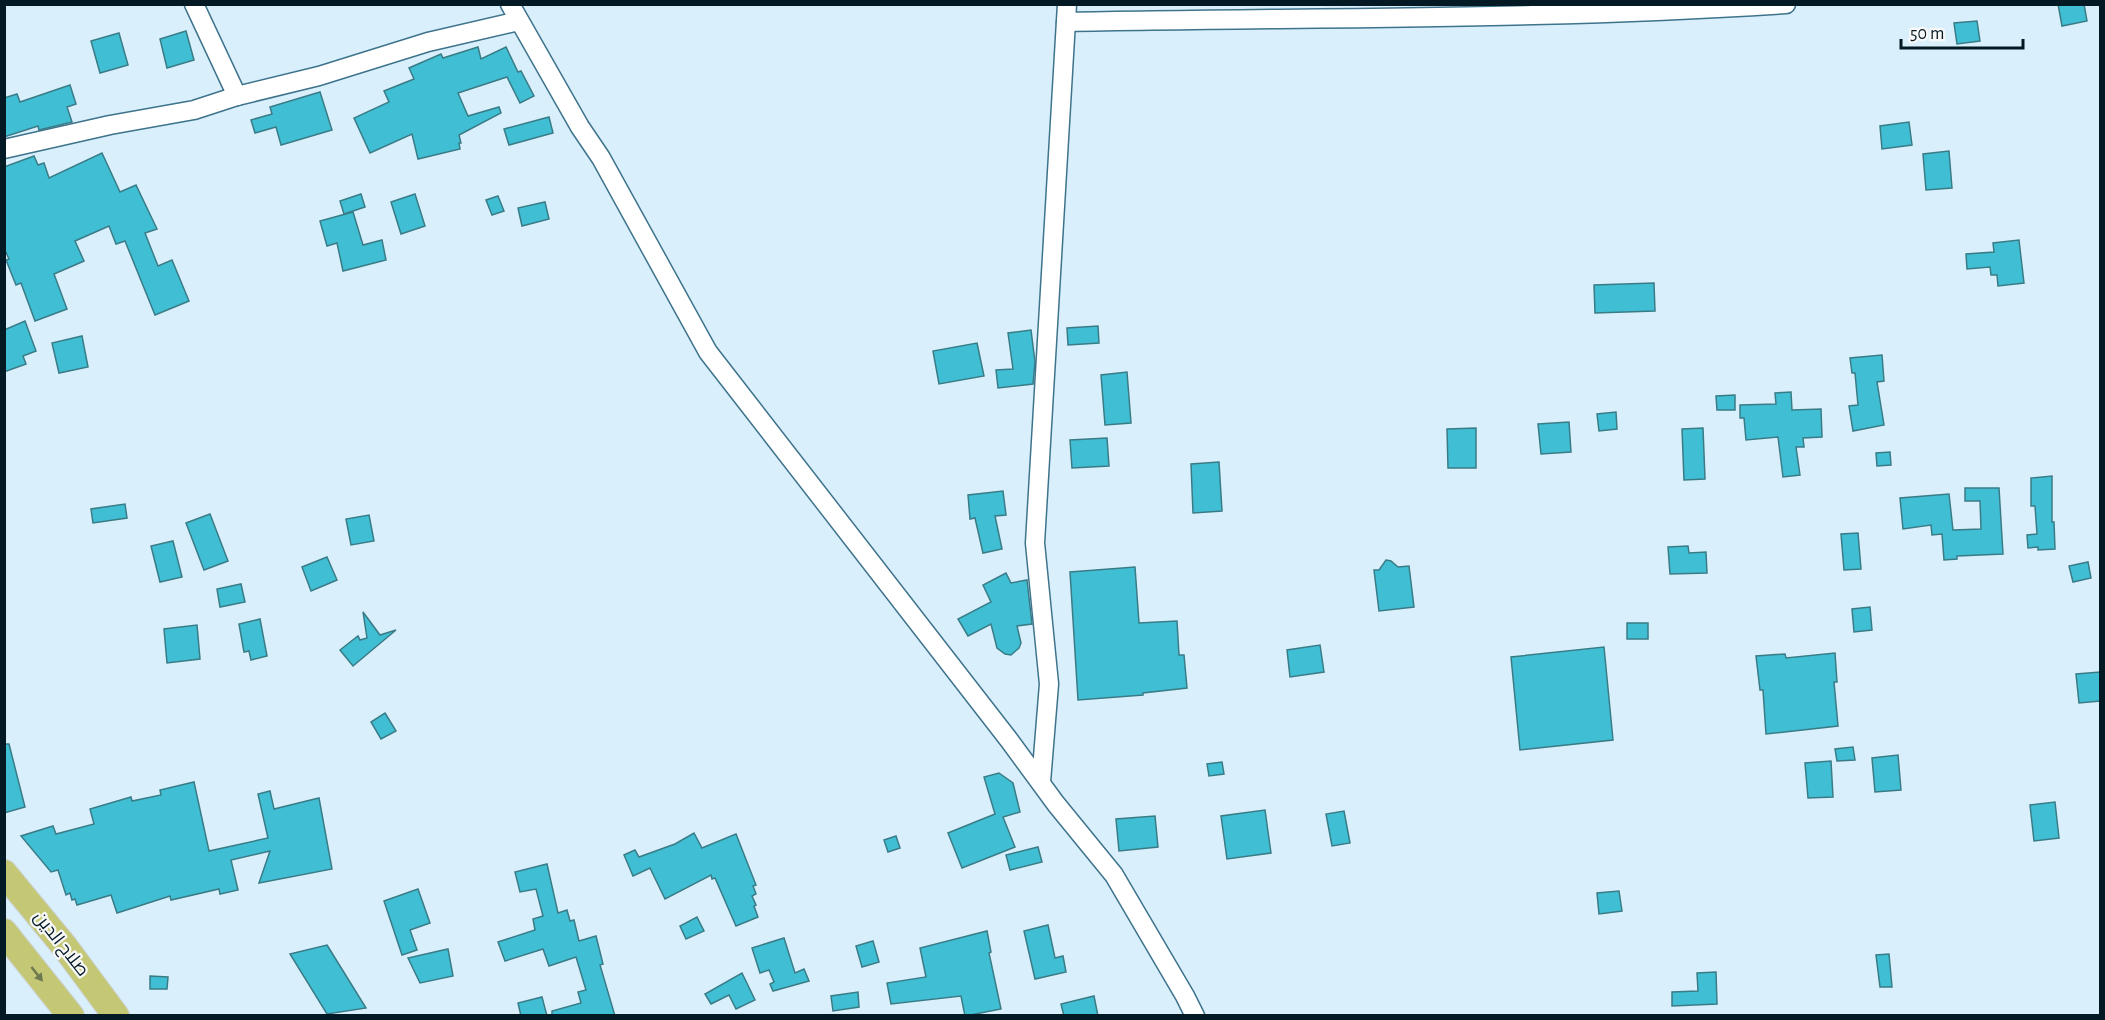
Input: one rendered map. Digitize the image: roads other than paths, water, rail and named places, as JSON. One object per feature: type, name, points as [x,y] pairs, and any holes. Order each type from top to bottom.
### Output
[{"type":"highway","name":"صلاح الدين","points":[[4,873],[65,947],[116,1016]]},
{"type":"highway","name":"صلاح الدين","points":[[4,932],[71,1016]]},
{"type":"street","points":[[194,4],[237,96]]},
{"type":"street","points":[[510,4],[580,127],[601,158],[708,352],[1113,875],[1195,1016]]},
{"type":"street","points":[[1041,782],[1049,684],[1035,543],[1066,13],[1292,17],[1518,17],[1786,4]]},
{"type":"street","points":[[4,150],[110,125],[194,110],[237,96],[319,76],[428,42],[519,21]]}]
